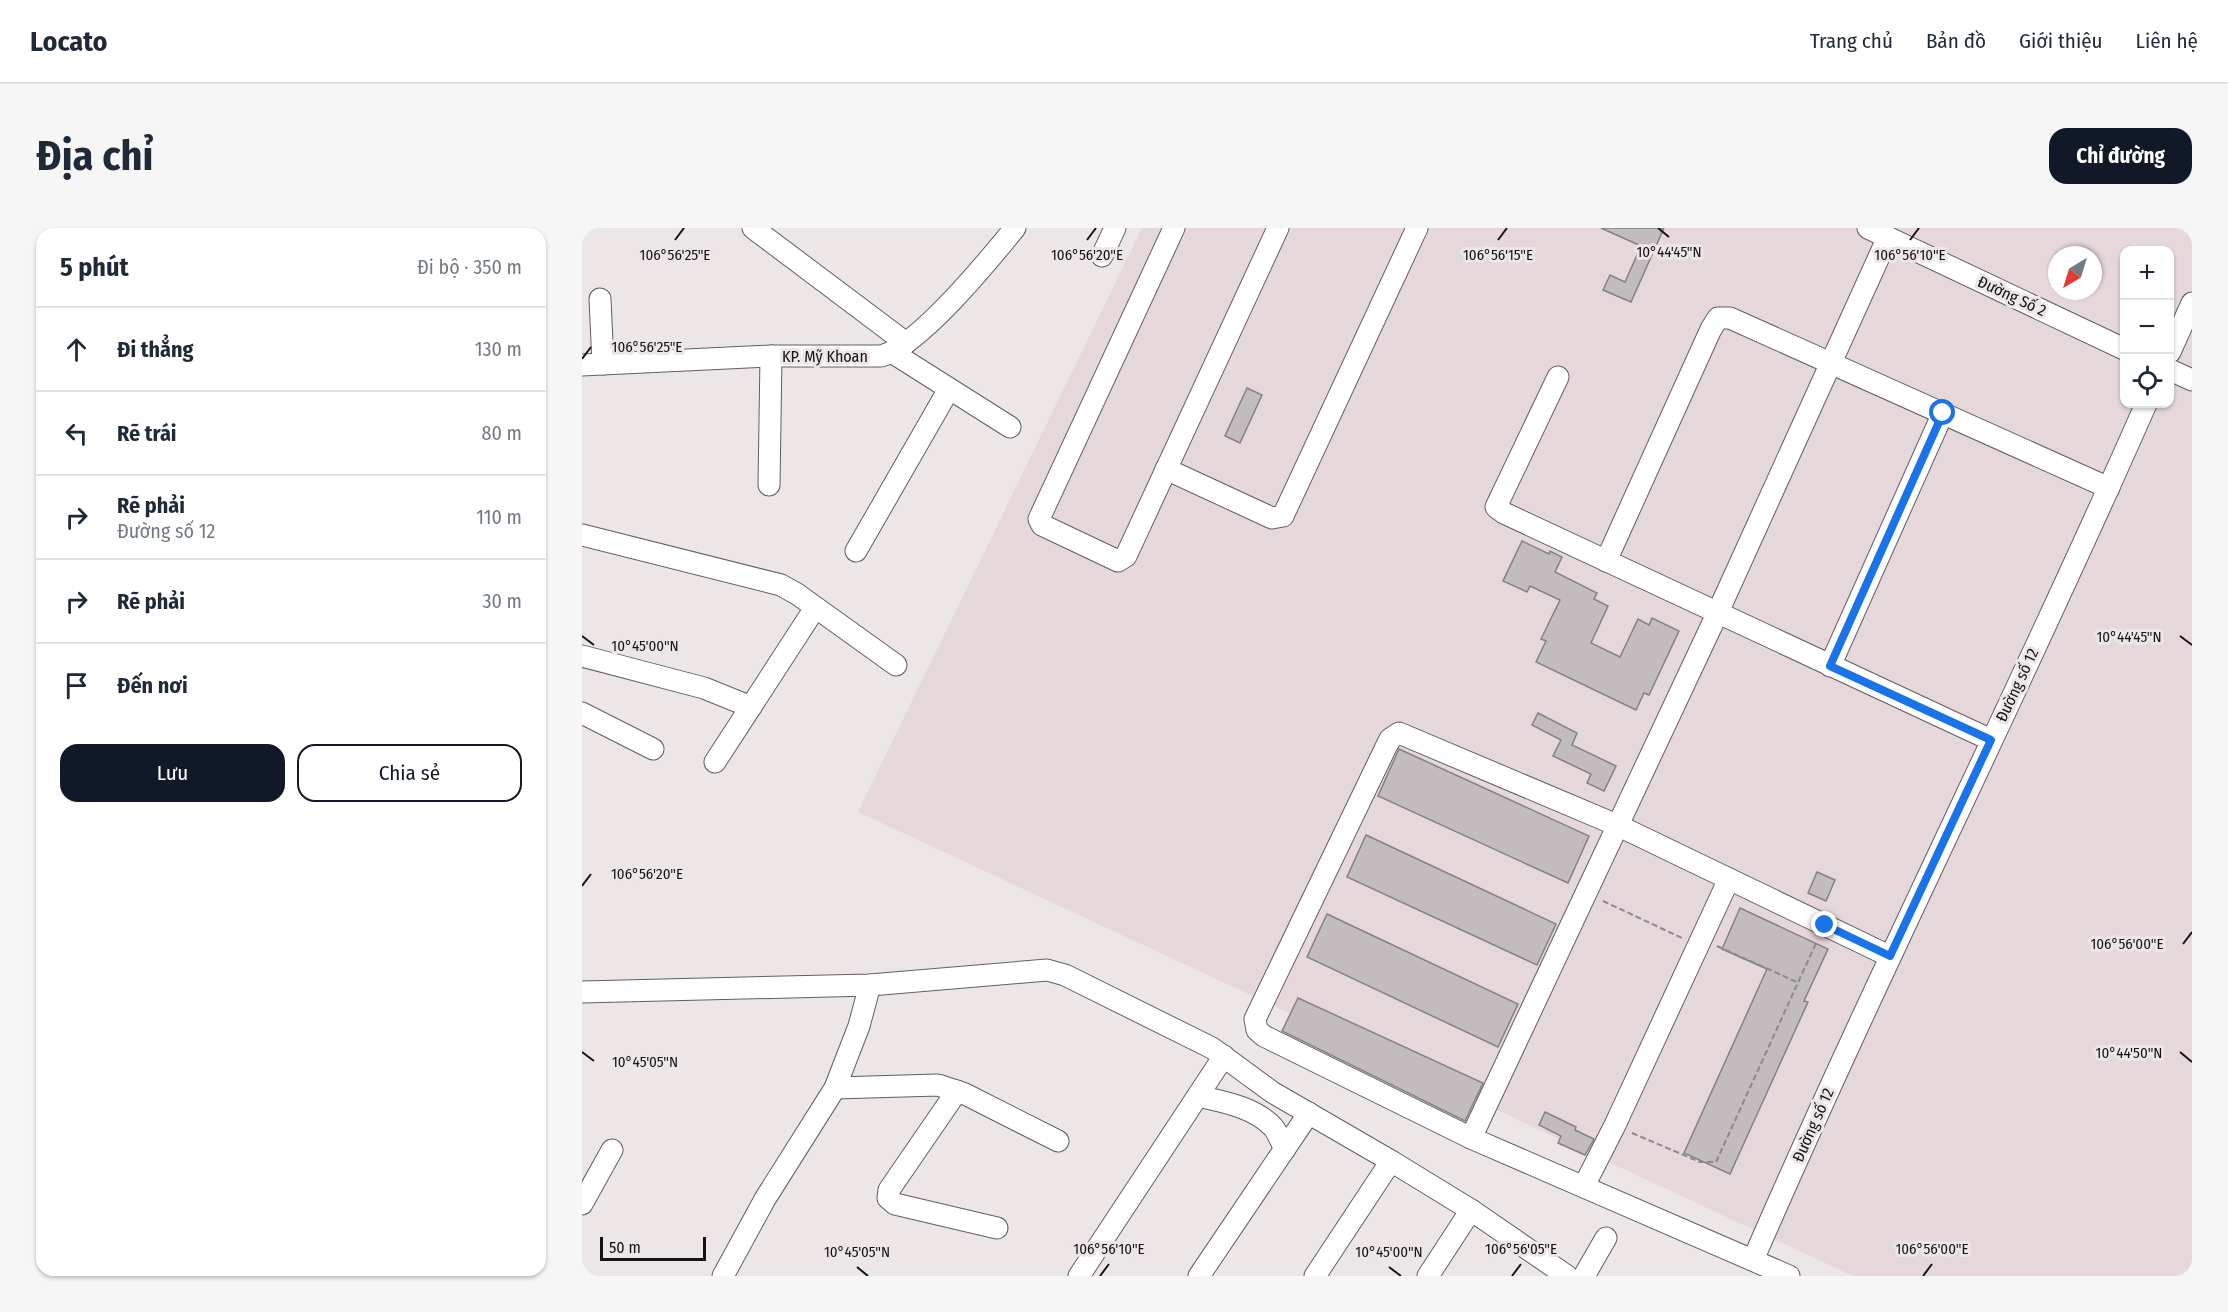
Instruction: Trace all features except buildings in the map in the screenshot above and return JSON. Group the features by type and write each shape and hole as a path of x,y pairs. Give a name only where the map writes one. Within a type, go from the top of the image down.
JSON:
{"street":[{"path":"753,228 949,389 1010,427"},
{"path":"899,348 936,316 1015,228"},
{"path":"1102,256 1115,228"},
{"path":"1174,228 1040,516 1040,523 1115,560 1121,560 1126,556 1278,228"},
{"path":"1166,469 1272,518 1283,516 1417,228"},
{"name":"Đường Số 2","path":"1868,228 2120,347"},
{"path":"1471,1138 1718,612 1888,237"},
{"path":"592,364 600,299"},
{"path":"2174,341 2192,303"},
{"path":"1606,561 1718,318 1730,318 2109,488"},
{"name":"KP. Mỹ Khoan","path":"592,364 771,356 881,356 899,348"},
{"path":"769,485 771,356"},
{"path":"2174,372 2192,380"},
{"path":"1558,377 1496,507 1504,513 1991,740"},
{"path":"856,551 949,389"},
{"name":"Đường số 12","path":"1753,1260 1890,956 2144,408"},
{"path":"1830,666 1943,413"},
{"path":"582,535 781,585 896,665"},
{"path":"714,762 815,608"},
{"path":"582,656 704,688 751,707"},
{"path":"582,713 653,749"},
{"path":"1789,1276 1471,1138 1264,1036 1257,1030 1255,1019 1390,739 1399,733 1618,826 1890,956"},
{"path":"1584,1186 1615,1125 1729,879"},
{"path":"582,992 870,985 1047,970 1065,975 1197,1040 1224,1056 1244,1073 1471,1210 1568,1276"},
{"path":"723,1276 765,1199 835,1088 859,1026 870,985"},
{"path":"1079,1276 1224,1056"},
{"path":"835,1088 938,1085 993,1107 1058,1142"},
{"path":"957,1091 890,1190 888,1198 895,1204 997,1228"},
{"path":"1198,1096 1226,1102 1260,1116 1275,1129 1285,1149"},
{"path":"1199,1276 1309,1113"},
{"path":"582,1204 612,1150"},
{"path":"1315,1276 1391,1161"},
{"path":"1428,1276 1471,1210"},
{"path":"1584,1276 1606,1238"}],"path":[{"path":"1586,894 1799,983"},
{"path":"1615,1125 1700,1162 1716,1162 1825,925"}],"shaded area":[{"path":"1142,228 2192,228 2192,1276 1853,1276 858,812"}],"route":[{"path":"1825,925 1890,956 1991,740 1830,666 1943,413"}]}
